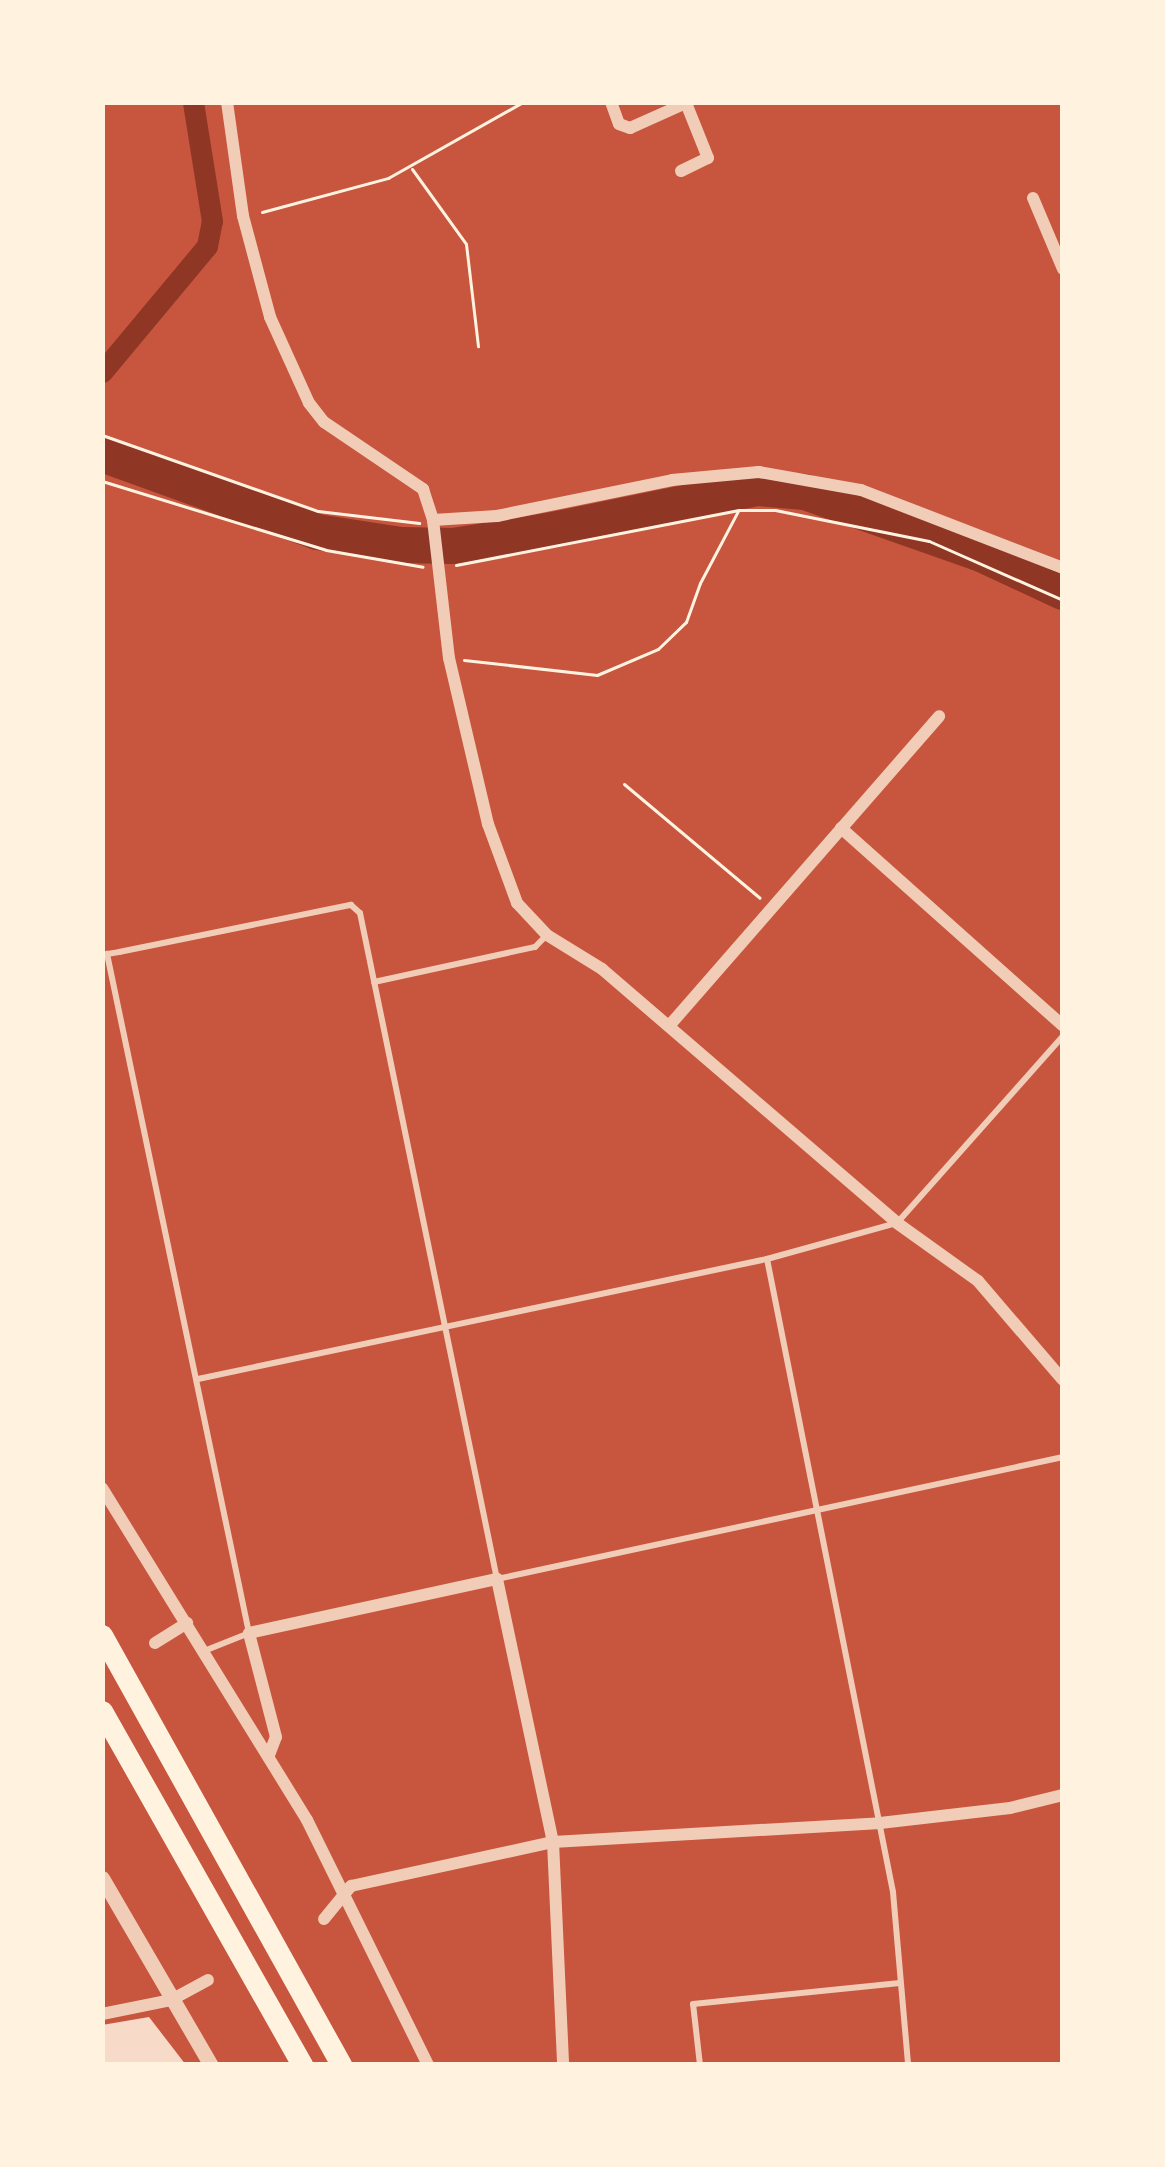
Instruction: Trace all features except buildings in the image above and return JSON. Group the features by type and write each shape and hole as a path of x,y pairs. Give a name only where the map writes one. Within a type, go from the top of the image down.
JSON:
{"highway":[{"path":"102,1635 341,2065"},
{"path":"102,1711 302,2065"}],"street":[{"path":"227,102 244,216 270,316 309,403 324,422 423,489 433,525 449,658 501,866 517,903 547,935 602,969 897,1222 978,1281 1063,1380"},
{"path":"611,102 619,124 629,128 687,102 708,158 681,171"},
{"path":"1033,198 1063,269"},
{"path":"433,525 516,514 672,480 759,472 861,490 1063,568"},
{"path":"669,1026 939,716"},
{"path":"841,828 1063,1026"},
{"path":"102,1488 269,1755 428,2065"},
{"path":"269,1755 276,1737 249,1633 497,1579 553,1842 563,2065"},
{"path":"155,1643 188,1623"},
{"path":"324,1919 346,1898 351,1886 553,1842 880,1822 1010,1808 1063,1795"},
{"path":"102,1878 212,2065"},
{"path":"102,2014 170,2000 208,1980"}],"lane":[{"path":"204,1651 249,1633 106,954 351,905 360,913 497,1579 1063,1457"},
{"path":"374,982 535,947 547,935"},
{"path":"102,989 116,986"},
{"path":"198,1379 766,1259 897,1222 1063,1036"},
{"path":"766,1259 893,1892 908,2065"},
{"path":"700,2065 693,2004 900,1983"}],"path":[{"path":"244,216 369,185 523,102"},
{"path":"409,166 449,214 466,244 478,346"},
{"path":"102,435 318,511 433,525"},
{"path":"102,481 326,550 438,567 739,510 775,510 929,541 1063,600"},
{"path":"449,658 597,675 658,649 686,622 700,583 739,510"},
{"path":"624,784 772,908"}],"waterway":[{"path":"102,372 207,246 212,221 193,102"},
{"path":"102,454 317,532 401,545 453,546 758,488 805,492 981,554 1063,592"}]}
